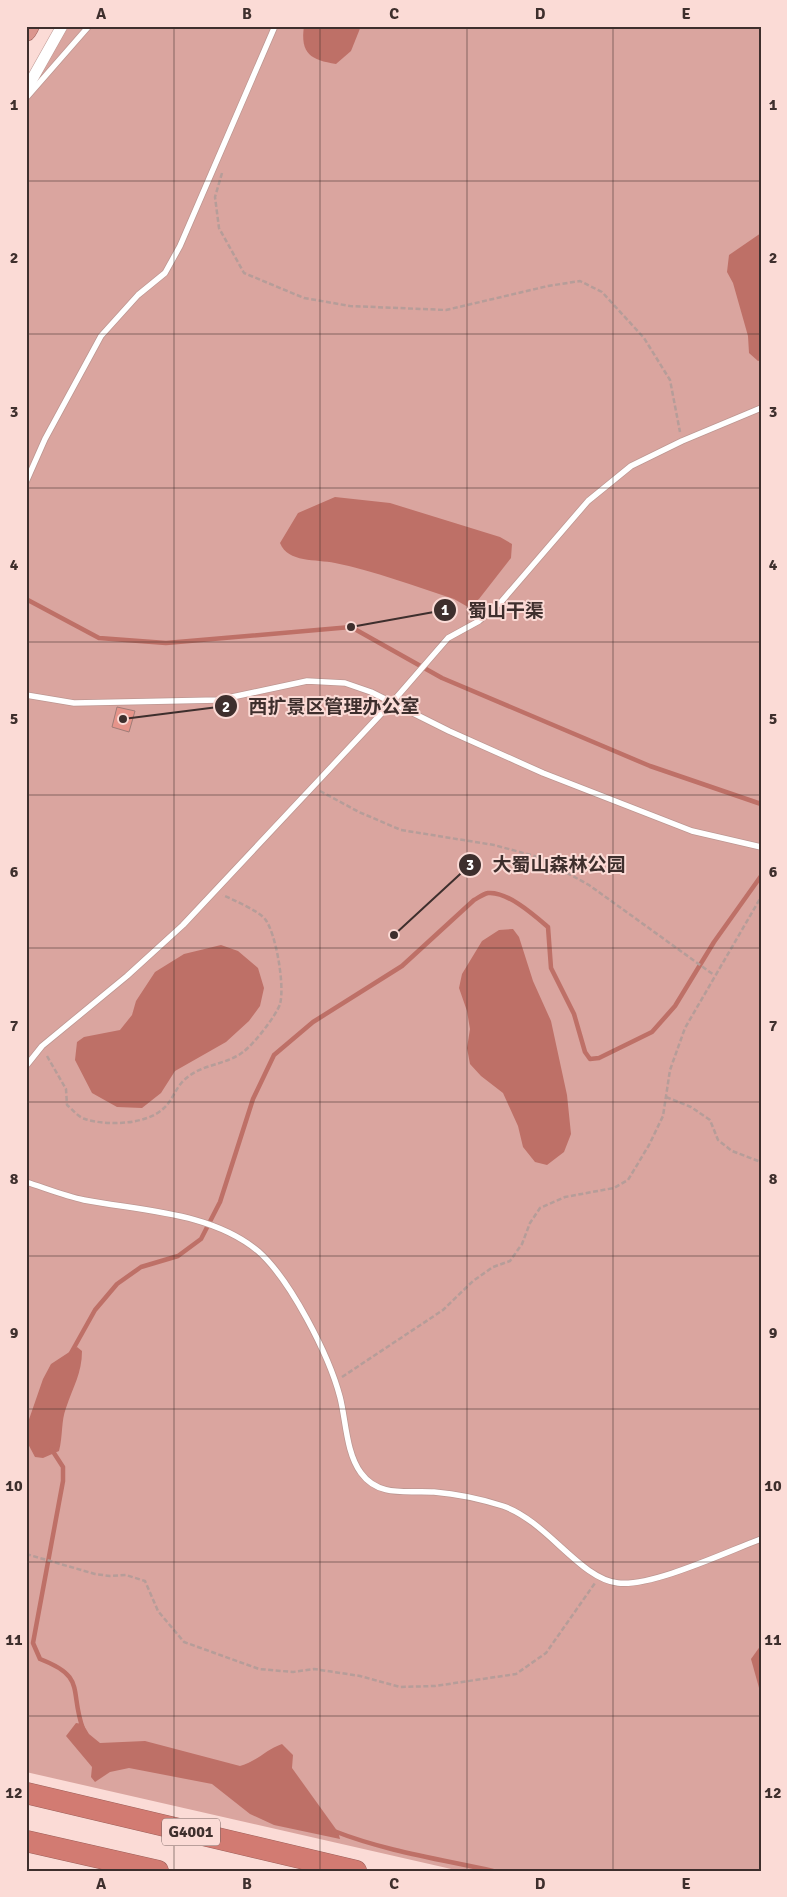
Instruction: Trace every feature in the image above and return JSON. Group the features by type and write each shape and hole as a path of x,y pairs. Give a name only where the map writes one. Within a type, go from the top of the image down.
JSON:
{"highway":[{"path":"26,31 29,26"},
{"name":"G4001","path":"26,1793 356,1871"},
{"name":"G4001","path":"26,1841 158,1871"}],"street":[{"path":"26,90 62,26"}],"lane":[{"path":"26,98 89,26"},
{"path":"26,482 45,439 102,336 138,295 165,273 180,246 275,26"},
{"path":"26,1066 42,1046 127,976 183,925 393,701 448,638 480,621 501,602 588,501 631,466 682,441 761,408"},
{"path":"26,695 74,703 218,700 307,681 345,683 393,701 543,773 692,831 761,847"},
{"path":"26,1182 81,1199 185,1217 239,1237 258,1252 276,1272 316,1334 335,1382 356,1465 363,1476 373,1485 392,1492 434,1492 485,1501 522,1513 598,1578 619,1584 654,1580 761,1539"}],"path":[{"path":"217,160 223,176 215,197 219,228 244,273 304,298 350,306 446,310 548,286 580,281 602,292 644,338 670,380 682,441"},
{"path":"313,787 359,812 401,830 494,845 538,857 589,885 715,976"},
{"path":"42,1046 66,1089 66,1105 84,1119 126,1124 154,1116 165,1107 176,1087 190,1075 218,1062 233,1060 246,1050 271,1019 280,1004 281,981 272,935 265,918 215,891"},
{"path":"335,1382 443,1310 473,1281 493,1267 510,1261 522,1244 530,1223 540,1208 565,1197 614,1188 628,1180 649,1145 663,1116 670,1070 684,1028 761,897"},
{"path":"666,1097 691,1107 710,1120 718,1140 732,1151 761,1162"},
{"path":"26,1554 96,1574 110,1576 126,1575 144,1581 158,1611 184,1642 226,1658 259,1669 293,1672 314,1669 360,1676 400,1687 434,1686 516,1674 546,1653 598,1578"}],"shaded area":[{"path":"62,26 761,26 761,1871 460,1871 26,1772 26,90"},
{"path":"304,26 361,26 351,51 336,64 314,58 309,54 304,43"},
{"path":"761,233 761,360 758,361 749,353 748,336 733,283 727,272 729,255"},
{"path":"335,497 390,503 500,537 512,544 511,558 479,599 468,607 454,599 380,574 335,563 303,559 289,554 280,543 298,513"},
{"path":"513,929 519,937 533,981 551,1021 567,1095 571,1134 564,1152 547,1165 535,1162 523,1147 518,1126 503,1093 481,1076 470,1064 467,1048 470,1029 467,1011 459,988 462,974 482,941 499,930"},
{"path":"221,945 238,951 258,968 264,988 260,1006 249,1021 226,1042 175,1071 161,1093 142,1108 117,1107 92,1093 75,1060 77,1042 84,1037 120,1030 132,1015 136,1001 155,972 184,954"},
{"path":"77,1347 82,1351 82,1359 77,1380 64,1413 59,1451 43,1458 35,1457 27,1442 26,1428 43,1379 51,1364"},
{"path":"761,1645 761,1695 751,1659"},
{"path":"76,1723 83,1724 89,1734 100,1743 145,1741 240,1766 282,1744 293,1755 292,1768 338,1832 340,1839 274,1825 250,1814 212,1784 129,1768 110,1772 95,1782 91,1777 92,1767 66,1736"}],"building":[{"path":"117,707 135,711 129,732 112,727"}],"waterway":[{"path":"26,599 99,638 166,643 351,627 442,678 650,766 761,804"},
{"path":"71,1353 95,1310 117,1284 141,1267 178,1256 201,1239 220,1202 253,1099 274,1055 313,1022 402,966 474,900 482,895 495,893 520,905 548,927 551,968 574,1014 585,1052 590,1059 599,1058 652,1032 675,1006 714,942 761,876"},
{"path":"52,1450 63,1467 63,1481 33,1643 40,1659 65,1672 71,1679 83,1729"},
{"path":"334,1831 392,1849 493,1871"}],"place":[{"name":"蜀山干渠","path":"351,627"},
{"name":"西扩景区管理办公室","path":"123,719"},
{"name":"大蜀山森林公园","path":"394,935"}]}
